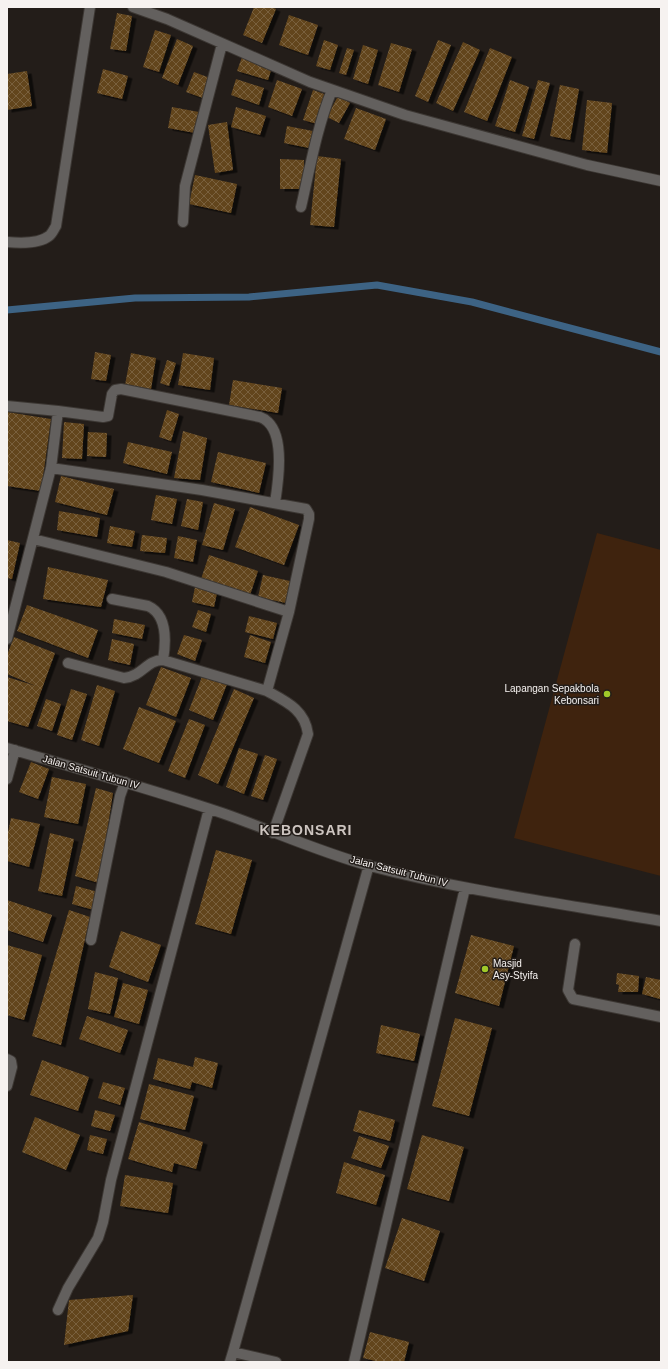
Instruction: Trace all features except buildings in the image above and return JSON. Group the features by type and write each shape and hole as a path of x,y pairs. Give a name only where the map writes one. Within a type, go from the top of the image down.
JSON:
{"street":[{"path":"7,242 23,243 36,241 49,236 56,226 90,7"},
{"path":"133,7 167,20 310,82 405,115 587,165 661,181"},
{"path":"183,222 185,186 222,44"},
{"path":"301,207 318,133 332,90"},
{"path":"7,406 103,417 108,416 112,394 115,390 121,389 260,417 268,422 274,432 277,443 279,459 275,503"},
{"path":"7,639 51,468 58,411"},
{"path":"51,468 202,490 306,509 309,514 309,519 289,612 267,691"},
{"path":"33,539 166,572 289,612"},
{"path":"112,599 148,606 158,613 164,628 165,640 163,660"},
{"path":"68,663 124,678 137,674 157,660 163,660 267,691 298,710 307,726 308,734 273,833"},
{"path":"7,778 11,749"},
{"name":"Jalan Satsuit Tubun IV","path":"11,749 125,782 209,809 273,833 369,865 465,888 661,921"},
{"path":"91,940 120,796 125,782"},
{"path":"58,1310 64,1294 98,1238 101,1229 111,1180 209,809"},
{"path":"276,1362 232,1357 369,865"},
{"path":"354,1362 465,888"},
{"path":"575,944 568,990 573,999 580,1002 661,1017"},
{"path":"7,1059 11,1061 12,1067 7,1086"}],"shaded area":[{"name":"Lapangan Sepakbola Kebonsari","path":"597,533 661,550 661,876 514,838"}],"waterway":[{"path":"7,310 135,298 249,297 377,285 472,302 661,352"}],"place":[{"name":"Lapangan Sepakbola Kebonsari","path":"607,694"},
{"name":"Masjid Asy-Styifa","path":"485,969"}],"district":[{"name":"KEBONSARI","path":"306,830"}]}
